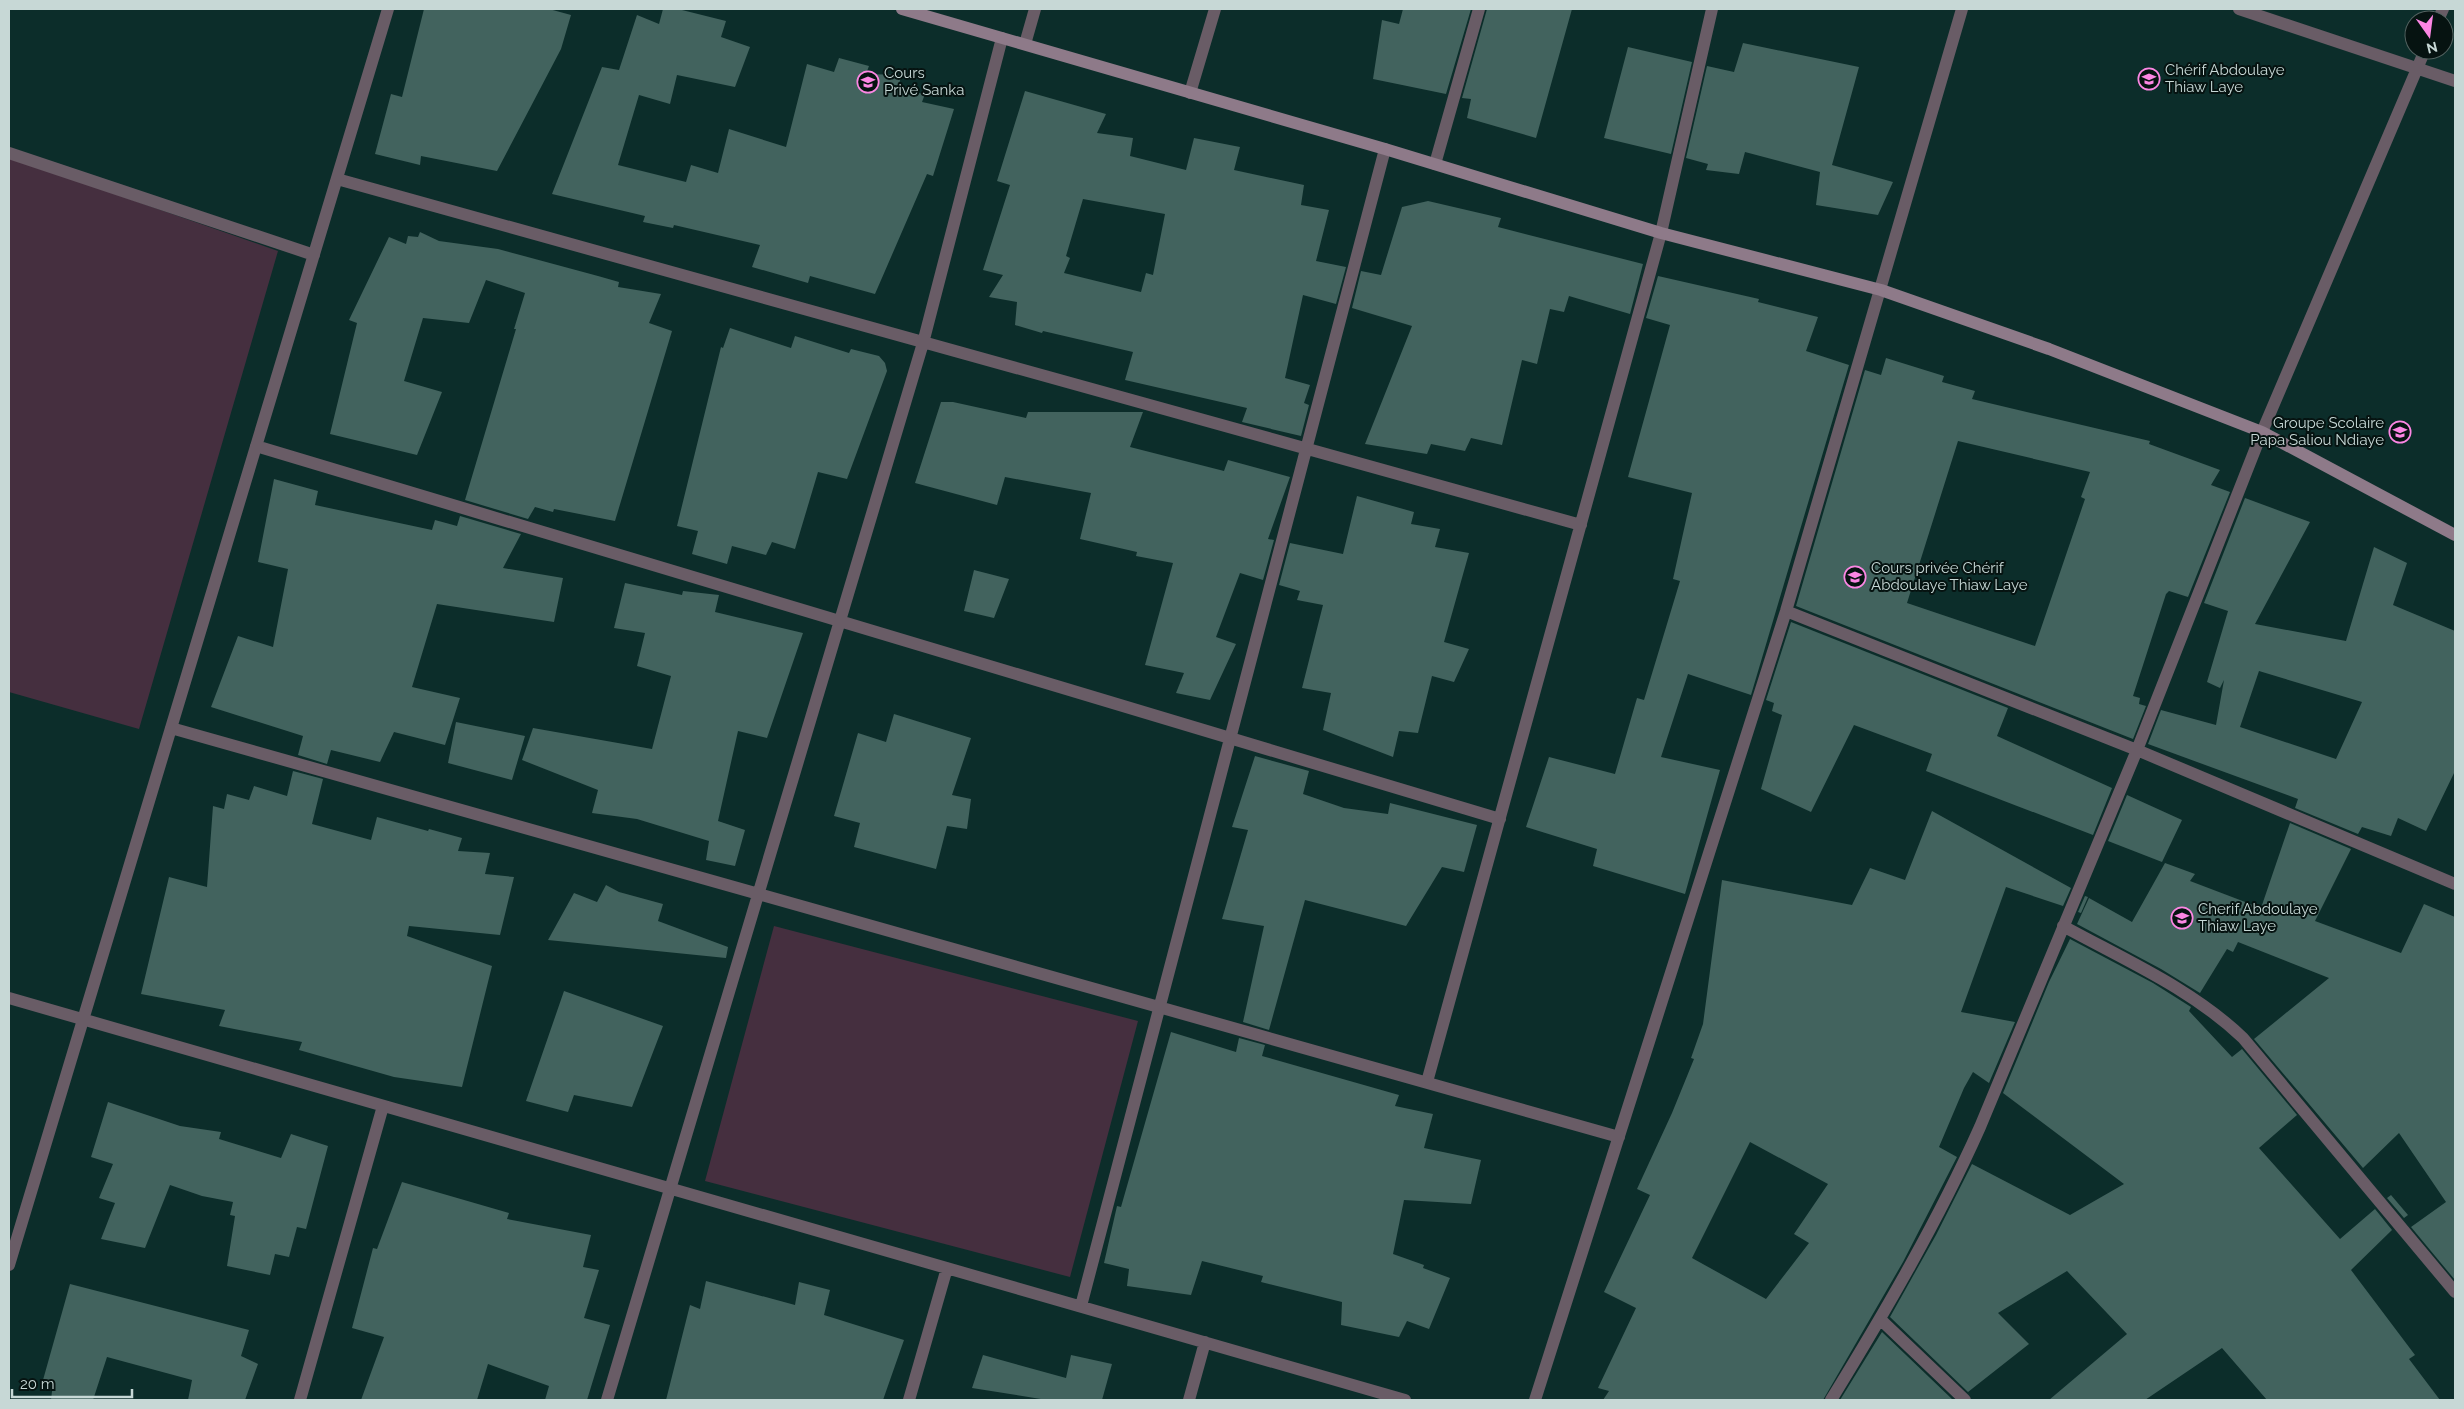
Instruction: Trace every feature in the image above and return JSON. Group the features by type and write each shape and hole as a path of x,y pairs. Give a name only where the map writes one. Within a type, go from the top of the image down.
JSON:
{"street":[{"path":"9,1266 388,9"},
{"path":"902,9 1385,149 1661,233 1881,290 2049,349 2262,432 2455,535"},
{"path":"1025,44 1035,9"},
{"path":"1190,93 1215,9"},
{"path":"1435,164 1479,9"},
{"path":"1427,1082 1661,233 1712,9"},
{"path":"1535,1400 1786,611 1962,9"},
{"path":"2239,9 2455,81"},
{"path":"606,1400 923,342 1002,38"},
{"path":"1831,1400 1880,1319 1964,1164 2137,750 2262,432 2421,60"},
{"path":"1080,1306 1385,149"},
{"path":"9,153 314,254"},
{"path":"337,179 1581,525"},
{"path":"256,446 1500,819"},
{"path":"1786,611 2137,750 2455,884"},
{"path":"171,728 1619,1137"},
{"path":"2063,926 2184,993 2220,1017 2243,1038 2455,1292"},
{"path":"9,998 1405,1400"},
{"path":"300,1400 383,1106"},
{"path":"909,1400 947,1268"},
{"path":"1880,1319 1965,1400"},
{"path":"1189,1400 1204,1342"}],"shaded area":[{"path":"9,157 278,251 139,729 9,692"},
{"path":"774,926 1138,1021 1070,1277 705,1181"}],"building":[{"path":"424,9 549,9 571,15 561,49 497,171 421,156 420,165 375,154 391,94 402,97"},
{"path":"663,9 678,9 726,21 721,37 750,47 735,87 677,75 670,104 639,95 618,165 686,182 691,165 718,173 729,129 786,147 807,64 834,72 839,58 869,66 866,74 902,75 897,89 925,94 922,102 954,109 933,176 927,174 875,294 810,276 808,283 752,267 760,245 674,225 673,228 643,222 645,216 552,194 602,67 619,70 637,15 659,24"},
{"path":"1403,9 1471,9 1446,94 1373,79 1382,20 1399,24"},
{"path":"1487,9 1572,9 1536,138 1467,118 1471,99 1462,98"},
{"path":"1743,43 1859,67 1832,165 1893,182 1878,215 1816,205 1820,172 1745,152 1739,174 1706,170 1708,164 1686,158 1707,66 1734,72"},
{"path":"1628,47 1692,62 1671,154 1604,138"},
{"path":"1025,91 1106,114 1097,133 1133,138 1130,156 1186,170 1194,138 1240,147 1234,170 1304,185 1301,205 1329,210 1316,261 1346,267 1336,304 1303,295 1285,378 1310,385 1304,403 1309,405 1301,436 1242,422 1247,408 1125,380 1133,352 1043,331 1042,333 1015,325 1017,302 989,297 1003,275 983,270 1010,185 997,181","holes":["1083,199 1165,214 1153,275 1146,273 1141,292 1064,273 1070,258 1066,256"]},
{"path":"1428,201 1501,218 1498,227 1643,264 1630,314 1569,296 1564,312 1550,309 1537,364 1522,360 1502,445 1471,438 1465,451 1431,444 1427,454 1365,444 1412,326 1352,308 1361,271 1381,275 1402,207"},
{"path":"420,232 439,241 498,249 619,282 618,287 661,294 649,323 672,331 615,521 554,509 553,512 535,507 528,519 465,500 525,293 486,280 469,323 423,318 404,381 442,392 417,455 330,434 357,323 349,320 389,237 406,244 408,236 418,237"},
{"path":"1658,276 1759,299 1758,302 1818,317 1806,351 1849,365 1751,695 1688,674 1661,757 1720,770 1685,894 1593,866 1597,849 1526,827 1549,757 1615,774 1637,698 1644,700 1680,581 1673,579 1692,493 1628,477 1670,325 1646,318"},
{"path":"730,328 791,348 795,336 849,353 851,349 879,356 885,363 887,371 847,479 818,472 795,549 772,542 766,555 732,546 727,564 692,554 698,531 677,526 721,347 723,348"},
{"path":"1886,358 1944,376 1942,382 1975,391 1972,399 2150,441 2149,444 2220,470 2211,485 2230,492 2188,597 2169,591 2166,594 2133,696 2140,698 2139,704 2146,706 2133,739 1796,606 1865,370 1881,375","holes":["1958,441 2090,472 2081,497 2085,499 2035,646 1907,603"]},
{"path":"941,402 953,402 1026,418 1028,412 1143,412 1130,447 1224,471 1228,460 1290,477 1268,539 1274,540 1263,580 1240,573 1216,637 1236,644 1210,700 1176,693 1184,673 1145,665 1173,563 1136,556 1137,552 1080,539 1091,493 1005,477 997,505 915,483"},
{"path":"274,479 318,491 315,505 432,530 435,520 457,526 460,516 521,534 503,568 563,578 554,622 437,604 412,687 460,698 445,745 394,732 380,762 331,750 327,764 298,755 303,736 211,707 238,636 273,647 288,569 258,562"},
{"path":"1357,496 1414,512 1411,524 1440,529 1435,547 1469,553 1444,642 1469,649 1454,682 1432,676 1418,733 1399,731 1393,757 1323,730 1331,693 1302,688 1323,605 1297,600 1300,591 1279,585 1290,543 1343,554"},
{"path":"2245,498 2310,522 2255,624 2346,641 2374,547 2407,563 2393,605 2455,631 2455,771 2426,831 2398,818 2391,836 2362,827 2358,834 2295,808 2298,799 2148,744 2161,710 2216,725 2224,680 2220,688 2207,682 2228,611 2204,603","holes":["2259,671 2362,702 2336,759 2240,727"]},
{"path":"974,570 1009,579 994,618 964,611"},
{"path":"625,583 682,595 683,591 719,595 715,612 803,633 767,738 738,731 718,821 745,830 735,866 706,860 709,841 637,819 592,813 598,790 522,760 533,728 652,749 671,676 637,666 645,633 614,628"},
{"path":"1791,622 2008,708 1997,736 2112,788 2093,835 1926,771 1932,754 1854,725 1811,812 1761,789 1782,715 1772,711 1774,703 1766,700"},
{"path":"894,714 971,738 952,795 971,799 967,829 947,826 936,869 854,847 860,823 834,816 858,733 886,742"},
{"path":"456,722 525,736 512,780 448,763"},
{"path":"1255,756 1309,771 1303,794 1344,808 1388,814 1390,803 1477,825 1464,872 1442,867 1406,926 1305,900 1269,1030 1243,1022 1264,926 1222,919 1248,830 1232,827"},
{"path":"293,771 323,779 312,824 371,840 377,817 428,831 429,829 462,838 458,851 490,853 485,874 514,877 500,935 409,926 407,936 492,966 462,1087 394,1077 299,1050 302,1042 219,1026 225,1010 141,994 169,877 207,887 213,806 224,809 227,794 249,800 254,786 287,796"},
{"path":"2127,795 2182,820 2162,862 2108,841"},
{"path":"1932,811 2071,888 2063,906 2006,887 1961,1012 2015,1022 1989,1083 1973,1072 1964,1088 1939,1147 1957,1157 1903,1262 1823,1400 1603,1400 1609,1391 1598,1388 1636,1308 1604,1292 1650,1195 1637,1189 1672,1113 1694,1059 1691,1058 1703,1024 1722,880 1852,905 1870,868 1905,880","holes":["1750,1142 1828,1184 1794,1234 1809,1243 1766,1299 1692,1258"]},
{"path":"2290,823 2351,849 2315,921 2401,953 2424,904 2455,917 2455,1280 2411,1227 2446,1202 2399,1133 2363,1168 2254,1039 2329,978 2238,942 2233,952 2227,949 2200,993 2161,969 2077,924 2089,898 2132,922 2165,863 2195,874 2190,881 2261,908"},
{"path":"606,885 619,892 663,904 658,921 728,947 726,958 548,940 574,893 597,902"},
{"path":"2085,896 2088,897 2081,913 2078,912"},
{"path":"2070,939 2153,983 2191,1007 2189,1011 2232,1057 2242,1049 2297,1115 2259,1148 2340,1239 2375,1209 2392,1230 2351,1270 2415,1355 2409,1359 2440,1400 2267,1400 2222,1348 2145,1400 2049,1400 2127,1334 2067,1271 1998,1313 2029,1344 1968,1392 1890,1317 1936,1235 1972,1164 2070,1215 2124,1184 2003,1093 2049,982"},
{"path":"564,991 663,1026 632,1107 574,1095 568,1112 526,1101"},
{"path":"1171,1032 1236,1052 1239,1038 1265,1045 1262,1056 1399,1095 1395,1106 1433,1114 1424,1148 1481,1160 1471,1204 1404,1200 1393,1254 1424,1265 1423,1268 1450,1278 1429,1329 1407,1321 1399,1337 1341,1325 1342,1302 1261,1282 1263,1276 1202,1261 1191,1295 1127,1286 1129,1269 1104,1263 1117,1206 1121,1207"},
{"path":"108,1102 180,1126 221,1132 219,1139 281,1158 291,1134 328,1146 306,1229 297,1227 289,1257 275,1254 270,1275 227,1266 235,1216 230,1215 233,1202 202,1196 170,1185 145,1248 101,1239 115,1203 99,1198 113,1164 91,1157"},
{"path":"402,1182 509,1213 507,1219 591,1235 583,1267 599,1270 584,1318 610,1325 587,1400 545,1400 549,1386 488,1364 477,1400 361,1400 384,1337 352,1328 373,1248 377,1249"},
{"path":"2391,1195 2408,1215 2404,1218 2387,1198"},
{"path":"706,1281 795,1305 799,1282 830,1290 824,1315 904,1340 883,1400 666,1400 690,1305 700,1309"},
{"path":"70,1284 249,1330 241,1356 258,1364 245,1400 188,1400 192,1380 107,1357 93,1400 51,1400 53,1383 43,1380"},
{"path":"1882,1332 1953,1400 1840,1400"},
{"path":"983,1355 1066,1378 1071,1355 1112,1364 1102,1400 1047,1400 972,1388"}],"place":[{"name":"Chérif Abdoulaye Thiaw Laye","path":"2149,79"},
{"name":"Cours Privé Sanka","path":"868,82"},
{"name":"Groupe Scolaire Papa Saliou Ndiaye","path":"2400,432"},
{"name":"Cours privée Chérif Abdoulaye Thiaw Laye","path":"1855,577"},
{"name":"Cherif Abdoulaye Thiaw Laye","path":"2182,918"}]}
